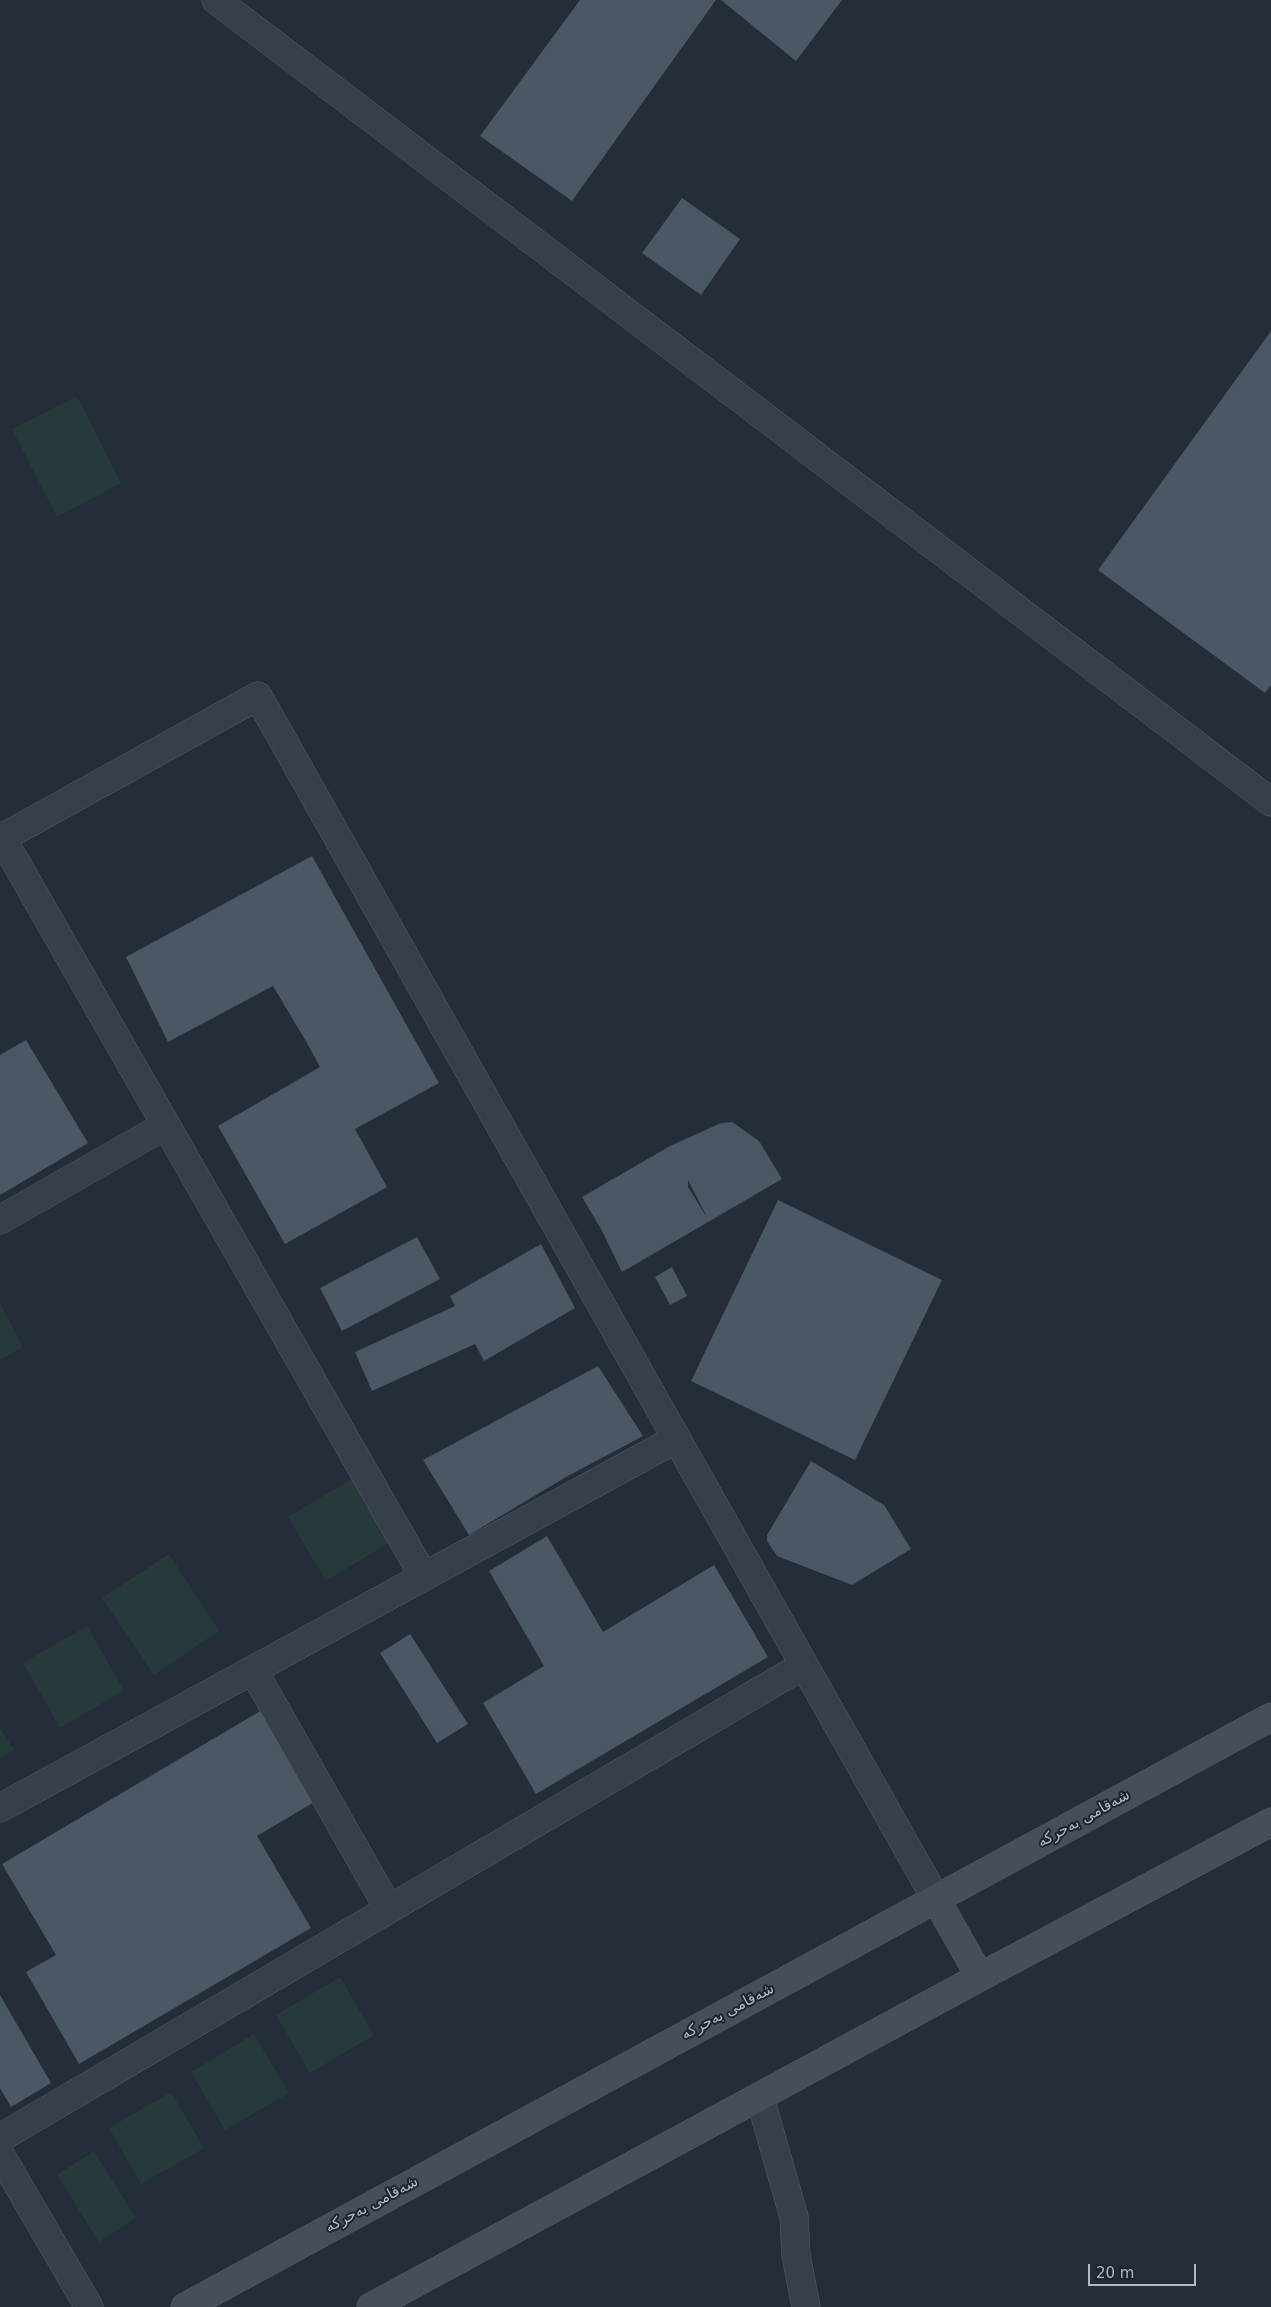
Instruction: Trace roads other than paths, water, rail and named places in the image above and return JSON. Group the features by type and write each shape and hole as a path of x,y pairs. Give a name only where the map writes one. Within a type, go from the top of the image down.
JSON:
{"main road":[{"name":"شەقامی بەحرکە","path":"185,2307 1271,1717"},
{"path":"371,2307 760,2098 980,1977 1271,1822"},
{"path":"936,1899 980,1977"}],"street":[{"path":"216,0 1271,802"},
{"path":"424,1577 1,838 258,696 936,1899"},
{"path":"0,1220 166,1125"},
{"path":"0,1808 676,1439"},
{"path":"0,2138 804,1664"},
{"path":"253,1670 389,1909"},
{"path":"760,2098 794,2217 796,2255 806,2307"},
{"path":"0,2154 89,2307"}]}
